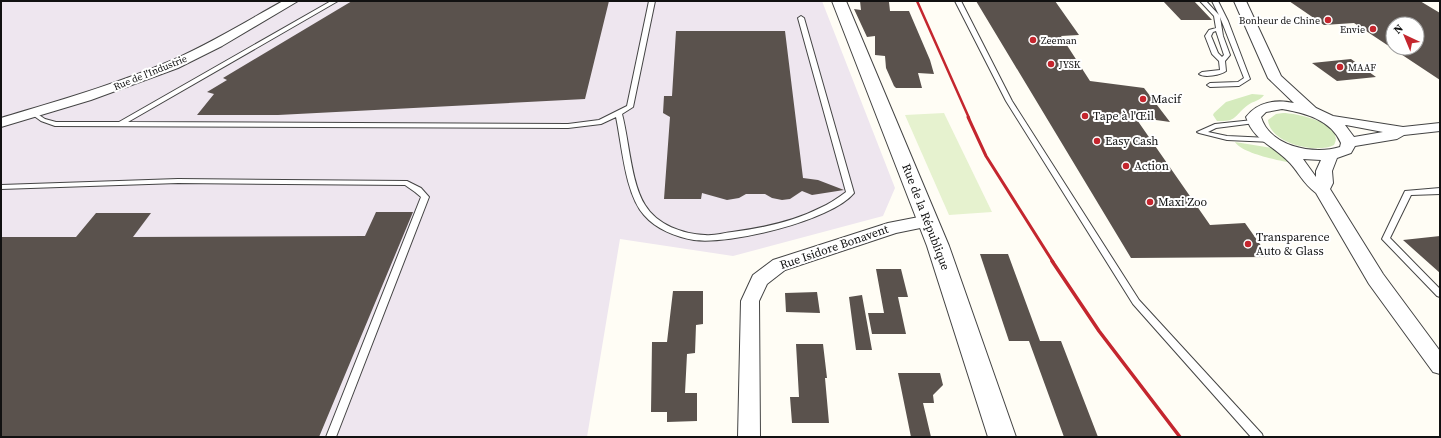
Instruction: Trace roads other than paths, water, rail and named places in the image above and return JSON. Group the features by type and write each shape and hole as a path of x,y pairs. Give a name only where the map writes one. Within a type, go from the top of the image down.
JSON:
{"street":[{"name":"Rue de l'Industrie","path":"1,123 86,97 173,65 292,1"},
{"name":"Rue de la République","path":"839,1 929,221 1002,437"},
{"path":"1240,1 1272,92 1293,107 1314,112"},
{"path":"1275,143 1306,154 1330,157 1346,150 1349,143 1347,135 1330,120 1314,112 1293,96 1283,84 1272,92 1253,116 1253,122 1256,128 1296,160 1310,180 1322,189 1376,279 1440,366"},
{"path":"1330,120 1402,131 1440,127"},
{"path":"1349,143 1394,135 1402,131"},
{"path":"1322,189 1325,183 1324,171 1330,157"},
{"name":"Rue Isidore Bonavent","path":"749,437 750,301 756,284 768,271 779,265 894,227 929,221"}],"lane":[{"path":"121,123 335,1"},
{"path":"33,113 43,120 55,124 121,123 568,126 601,122 630,107 652,1"},
{"path":"958,1 1009,101 1136,302 1258,437"},
{"path":"1203,1 1217,16 1218,29 1227,55 1222,61"},
{"path":"1210,85 1239,84 1247,79 1225,21 1215,1"},
{"path":"619,114 634,186 641,206 656,222 674,232 704,238 761,231 819,213 840,201 850,193 801,18"},
{"path":"1202,74 1223,71 1222,61 1215,54 1208,36 1211,31 1218,29"},
{"path":"1253,122 1215,126 1201,132 1227,138 1275,143"},
{"path":"1,187 193,181 407,183 418,190 425,197 330,437"},
{"path":"1440,191 1408,193 1386,239 1440,294"}],"railway":[{"path":"917,1 969,118"},
{"path":"968,117 986,156 1053,262"},
{"path":"1052,261 1099,331 1180,437"}],"place":[{"name":"Bonheur de Chine","path":"1328,20"},
{"name":"Envie","path":"1373,29"},
{"name":"Zeeman","path":"1033,40"},
{"name":"JYSK","path":"1051,64"},
{"name":"MAAF","path":"1340,67"},
{"name":"Macif","path":"1143,99"},
{"name":"Tape à l'Œil","path":"1085,116"},
{"name":"Easy Cash","path":"1097,141"},
{"name":"Action","path":"1126,166"},
{"name":"Maxi Zoo","path":"1150,202"},
{"name":"Transparence Auto & Glass","path":"1248,244"}]}
